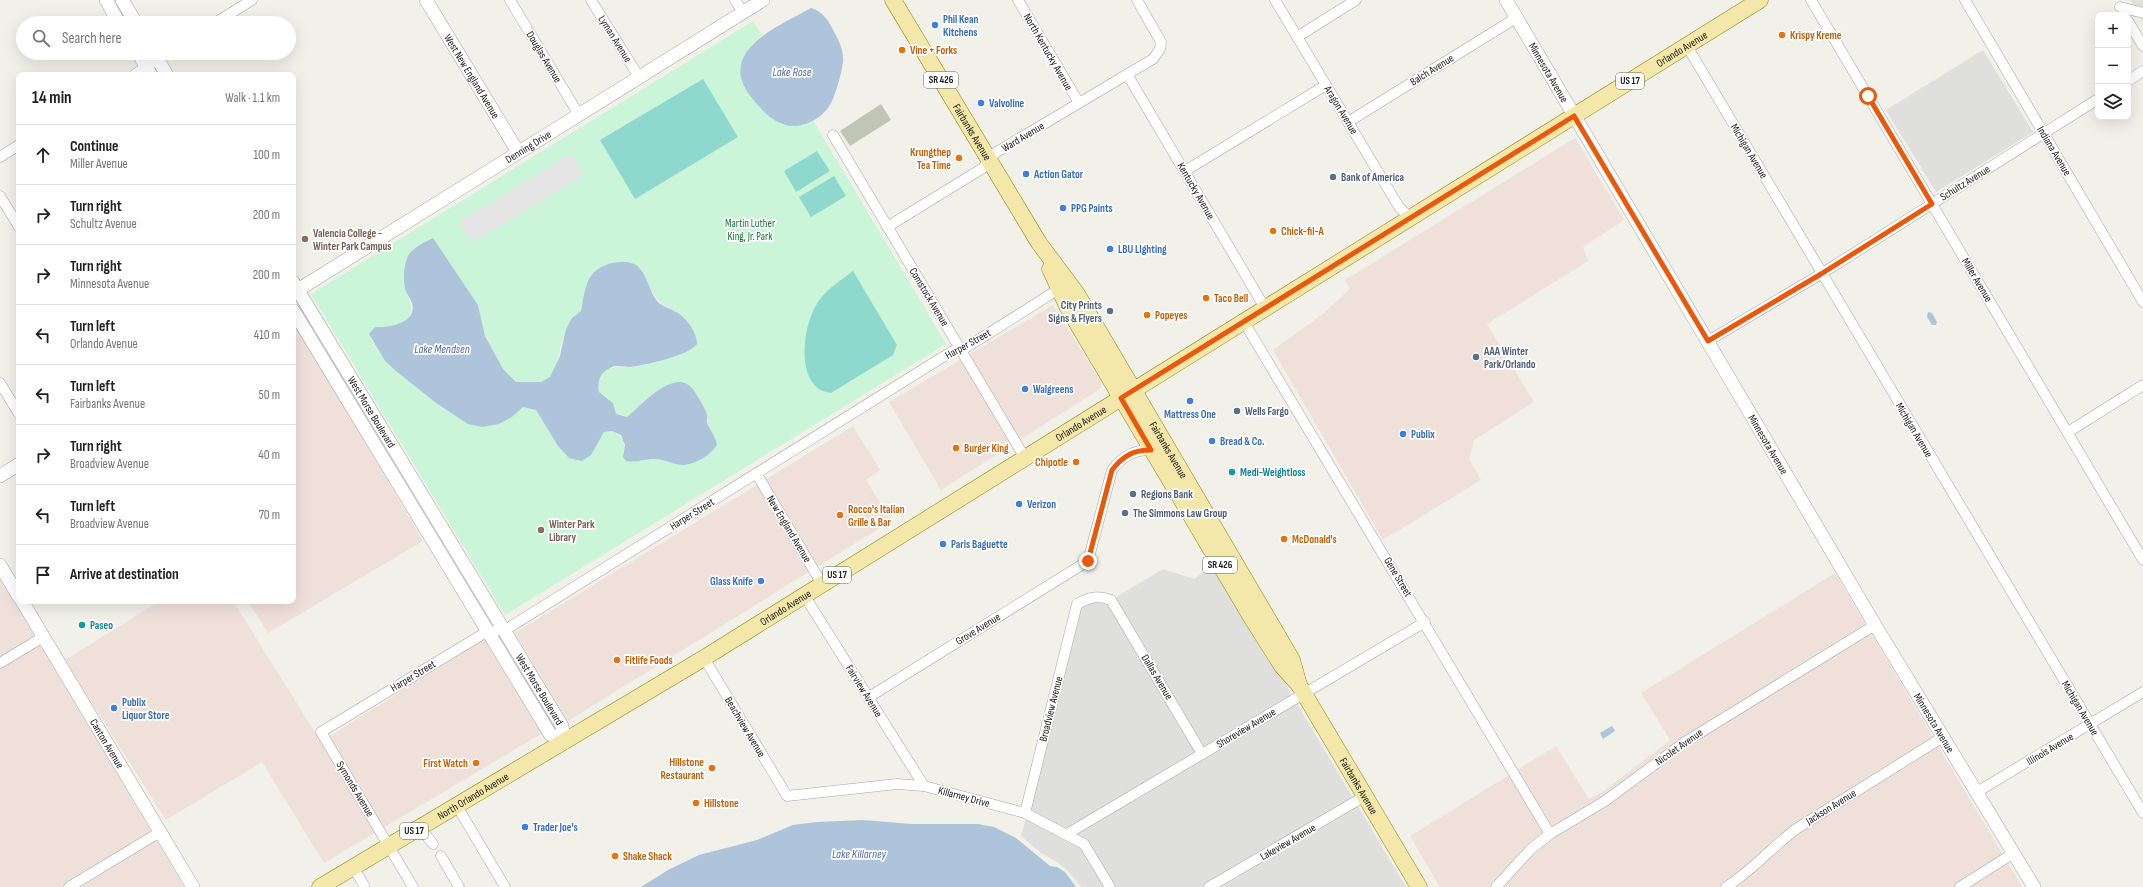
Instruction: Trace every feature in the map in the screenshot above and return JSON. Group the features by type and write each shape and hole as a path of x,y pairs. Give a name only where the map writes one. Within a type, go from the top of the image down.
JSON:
{"main road":[{"name":"Fairbanks Avenue","path":"893,0 1039,243 1077,294 1127,394 1151,450 1251,617 1282,666 1302,689"},
{"name":"Orlando Avenue","path":"564,743 704,658 1760,0"},
{"name":"Fairbanks Avenue","path":"1039,243 1068,308 1127,394 1288,653 1302,689 1419,887"},
{"name":"North Orlando Avenue","path":"320,887 564,743"}],"street":[{"path":"106,0 116,16"},
{"path":"122,0 132,16"},
{"path":"226,16 252,0"},
{"name":"West New England Avenue","path":"426,0 518,152"},
{"name":"Douglas Avenue","path":"510,0 579,115"},
{"name":"Lyman Avenue","path":"591,0 639,77"},
{"path":"735,0 743,12"},
{"name":"Denning Drive","path":"296,287 579,115 763,0"},
{"name":"North Kentucky Avenue","path":"1018,0 1079,103"},
{"name":"Ward Avenue","path":"887,228 983,168 995,153 1152,59 1160,49 1161,42 1158,34 1137,0"},
{"name":"Aragon Avenue","path":"1275,0 1399,207 1410,218"},
{"path":"1297,37 1356,0"},
{"name":"Minnesota Avenue","path":"1506,0 1875,625 2034,887"},
{"name":"Miller Avenue","path":"1811,0 2143,560"},
{"name":"Indiana Avenue","path":"1965,0 2143,302"},
{"path":"2120,7 2143,13"},
{"name":"Balch Avenue","path":"1348,122 1516,18"},
{"path":"2131,25 2143,45"},
{"name":"Michigan Avenue","path":"1687,46 1821,274 2143,813"},
{"path":"142,60 149,71 157,60"},
{"path":"162,60 166,72"},
{"path":"2131,79 2143,71"},
{"name":"Kentucky Avenue","path":"1127,74 1265,308"},
{"path":"1184,171 1326,85"},
{"name":"Schultz Avenue","path":"1708,341 1821,274 2095,101"},
{"name":"Comstock Avenue","path":"833,135 1025,458"},
{"path":"0,156 16,147"},
{"path":"0,196 16,222"},
{"name":"Harper Street","path":"321,732 476,638 489,632 510,627 938,360 960,349 1059,289"},
{"name":"West Morse Boulevard","path":"296,291 562,726 564,743"},
{"name":"West Morse Boulevard","path":"296,315 550,734 564,743"},
{"name":"Gene Street","path":"1244,322 1425,622 1550,834"},
{"path":"0,383 16,409"},
{"path":"2068,432 2143,386"},
{"path":"372,441 384,434"},
{"name":"Grove Avenue","path":"869,697 1088,561 1112,470 1120,460 1131,452 1151,450"},
{"path":"0,476 16,466"},
{"name":"New England Avenue","path":"756,473 822,584"},
{"path":"0,565 16,592"},
{"name":"Fairview Avenue","path":"804,595 924,786"},
{"name":"Dallas Avenue","path":"1077,604 1094,597 1102,597 1111,600 1202,754"},
{"name":"Canton Avenue","path":"24,604 193,887"},
{"name":"Broadview Avenue","path":"1025,813 1077,604"},
{"name":"Shoreview Avenue","path":"1068,834 1202,754 1302,689 1425,622"},
{"name":"Nicolet Avenue","path":"1496,887 1531,849 1550,834 1605,800 1703,731 1875,625"},
{"path":"0,663 43,637"},
{"name":"Beachview Avenue","path":"704,658 787,796"},
{"name":"Illinois Avenue","path":"1977,792 2143,692"},
{"name":"Symonds Avenue","path":"321,732 413,887"},
{"name":"Jackson Avenue","path":"1726,887 1796,828 1943,737"},
{"name":"Killarney Drive","path":"787,796 897,784 924,786 1025,813 1068,834 1084,844 1110,887"},
{"name":"Lakeview Avenue","path":"1209,887 1365,796"},
{"path":"457,806 505,887"},
{"path":"420,828 433,844"},
{"path":"69,887 160,832"},
{"path":"1960,887 2014,853"},
{"path":"440,856 459,887"},
{"path":"353,867 364,885"}],"shaded area":[{"path":"2130,0 2143,0 2143,23"},
{"path":"1983,50 2033,132 1936,192 1886,110"},
{"path":"703,79 738,137 635,199 600,140"},
{"path":"881,104 891,120 850,146 840,131"},
{"path":"1575,138 1624,220 1583,247 1588,261 1487,324 1534,402 1474,440 1469,459 1481,480 1383,540 1273,350 1324,313 1350,289 1345,280"},
{"path":"817,151 830,171 796,192 784,171"},
{"path":"571,154 584,175 472,243 459,222"},
{"path":"834,176 846,196 811,217 799,197"},
{"path":"853,271 897,345 893,355 831,393 819,389 812,382 807,372 805,360 806,335 813,311 818,302 830,289"},
{"path":"1053,305 1102,384 1100,389 941,490 889,402"},
{"path":"296,326 423,541 268,633 250,604 296,604"},
{"path":"853,426 880,470 866,480 891,521 568,721 515,633"},
{"path":"1214,564 1406,887 1081,887 1069,872 1057,862 1041,853 1021,836 1080,610 1087,603 1095,601 1106,603 1163,569 1194,579"},
{"path":"1835,573 2022,887 1440,887 1410,836 1556,746 1589,799 1604,791 1670,740 1641,693"},
{"path":"0,579 41,647 184,887 0,887"},
{"path":"155,604 235,604 321,742 484,639 541,734 324,863 262,762 166,820 65,660"}],"green space":[{"name":"Martin Luther King, Jr. Park","path":"753,21 762,35 751,45 802,126 813,120 946,344 505,615 311,294","holes":["446,258 478,305 485,336 503,369 516,382 541,382 550,377 556,366 562,341 572,318 581,311 583,301 641,268 653,294 662,304 675,311 680,355 640,366 610,368 600,375 598,382 599,392 610,399 616,414 627,417 658,390 676,382 685,383 692,388 705,409 707,424 717,445 713,451 689,464 681,465 660,459 640,461 623,452 624,444 622,439 612,431 604,432 599,441 554,439 536,410 523,407 512,417 499,424 452,413 436,403 385,361 371,340 375,327 400,324 410,316 410,302 406,293"]}],"water":[{"name":"Lake Rose","path":"811,8 821,13 830,25 842,48 842,66 835,94 831,103 823,114 817,119 804,125 790,126 778,122 769,116 751,97 742,81 741,66 746,53 768,32"},
{"name":"Lake Mendsen","path":"433,238 478,305 485,336 503,369 516,382 541,382 550,377 560,356 566,329 572,318 581,311 590,277 598,269 615,262 634,264 642,271 658,302 684,317 693,330 697,339 697,344 685,352 666,359 630,367 614,366 605,371 600,377 598,384 599,392 613,403 616,414 627,417 658,390 676,382 685,383 692,388 706,412 707,423 717,445 702,459 687,465 654,459 633,462 626,461 623,457 625,445 621,435 612,431 604,432 591,455 582,461 569,458 558,446 536,410 523,407 512,417 499,424 482,427 468,424 436,403 385,361 369,334 375,327 401,323 411,315 413,310 412,303 406,292 404,283 404,269 406,260 412,250"},
{"path":"1928,312 1932,313 1937,322 1936,325 1932,325 1927,317"},
{"path":"1612,726 1615,731 1603,739 1600,733"},
{"name":"Lake Killarney","path":"863,820 912,824 978,824 994,827 1016,838 1050,866 1057,867 1065,872 1076,887 641,887 668,870 699,855 757,840 793,825 817,822"}],"place":[{"name":"Phil Kean Kitchens","path":"935,25"},
{"name":"Krispy Kreme","path":"1782,35"},
{"name":"Vine + Forks","path":"902,50"},
{"name":"Valvoline","path":"981,103"},
{"name":"Krungthep Tea Time","path":"959,158"},
{"name":"Action Gator","path":"1026,174"},
{"name":"Bank of America","path":"1333,177"},
{"name":"PPG Paints","path":"1063,208"},
{"name":"Chick-fil-A","path":"1273,231"},
{"name":"Valencia College - Winter Park Campus","path":"305,239"},
{"name":"LBU LIghting","path":"1110,249"},
{"name":"Taco Bell","path":"1206,298"},
{"name":"City Prints Signs & Flyers","path":"1110,311"},
{"name":"Popeyes","path":"1147,315"},
{"name":"AAA Winter Park/Orlando","path":"1476,357"},
{"name":"Walgreens","path":"1025,389"},
{"name":"Mattress One","path":"1190,401"},
{"name":"Wells Fargo","path":"1237,411"},
{"name":"Publix","path":"1403,434"},
{"name":"Bread & Co.","path":"1212,441"},
{"name":"Burger King","path":"956,448"},
{"name":"Chipotle","path":"1076,462"},
{"name":"Medi-Weightloss","path":"1232,472"},
{"name":"Regions Bank","path":"1133,494"},
{"name":"Verizon","path":"1019,504"},
{"name":"The Simmons Law Group","path":"1125,513"},
{"name":"Rocco's Italian Grille & Bar","path":"840,515"},
{"name":"Winter Park Library","path":"541,530"},
{"name":"McDonald's","path":"1284,539"},
{"name":"Paris Baguette","path":"943,544"},
{"name":"Glass Knife","path":"761,581"},
{"name":"Paseo","path":"82,625"},
{"name":"Fitlife Foods","path":"617,660"},
{"name":"Publix Liquor Store","path":"114,708"},
{"name":"First Watch","path":"476,763"},
{"name":"Hillstone Restaurant","path":"712,768"},
{"name":"Hillstone","path":"696,803"},
{"name":"Trader Joe's","path":"525,827"},
{"name":"Shake Shack","path":"615,856"}],"route":[{"path":"1088,561 1112,470 1120,460 1131,452 1151,450 1121,398 1574,116 1708,341 1821,274 1932,204 1868,96"}]}
